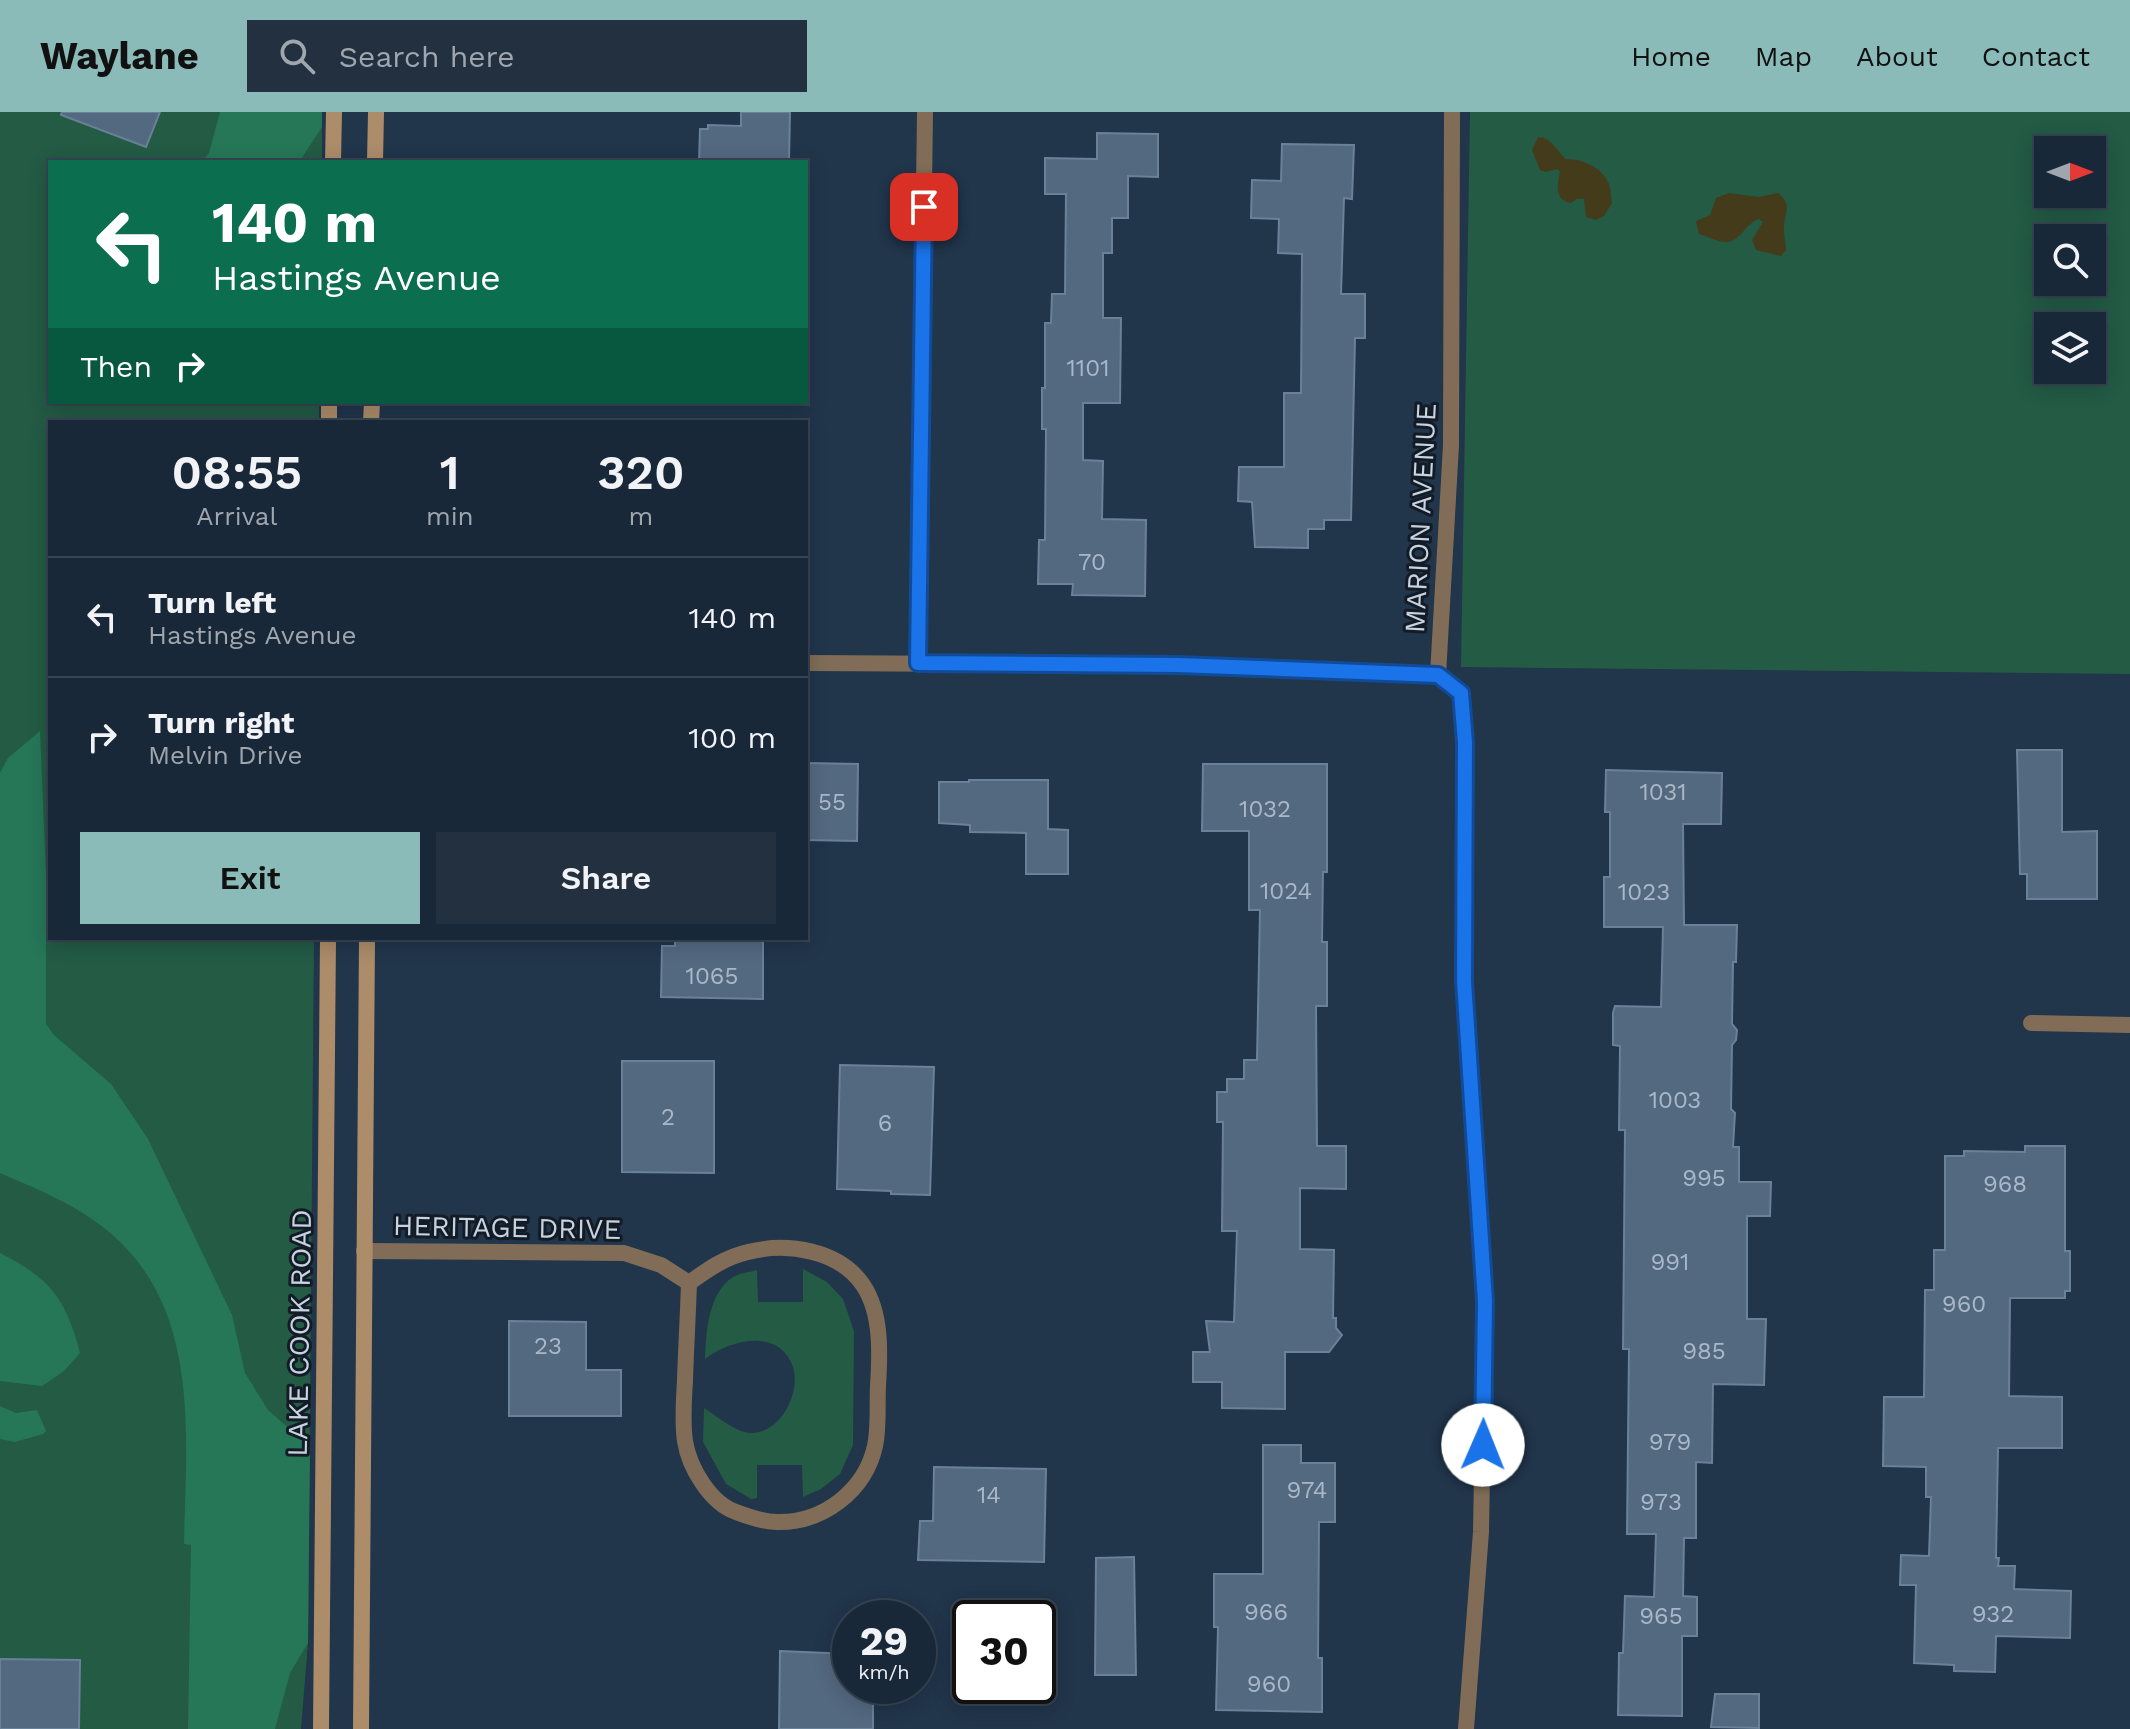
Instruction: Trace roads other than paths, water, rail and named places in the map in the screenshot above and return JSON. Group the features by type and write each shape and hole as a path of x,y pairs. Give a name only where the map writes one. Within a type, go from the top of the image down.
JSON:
{"main road":[{"path":"333,160 334,112"},
{"path":"375,160 376,112"},
{"name":"LAKE COOK ROAD","path":"321,1729 328,940"},
{"path":"361,1729 367,940"}],"street":[{"path":"918,663 925,112"},
{"name":"MARION AVENUE","path":"1452,112 1451,445 1438,675 1461,693 1464,981 1485,1301 1481,1532 1466,1729"},
{"path":"808,663 1178,665 1438,675"},
{"path":"2031,1023 2130,1025"},
{"path":"783,1249 816,1252 846,1265 865,1288 877,1321 880,1357 875,1446 865,1473 848,1496 816,1514 778,1522 729,1510 709,1492 696,1471 685,1443 689,1283 715,1264 748,1251 783,1249"},
{"name":"HERITAGE DRIVE","path":"364,1251 624,1253 661,1265 689,1283"}]}
